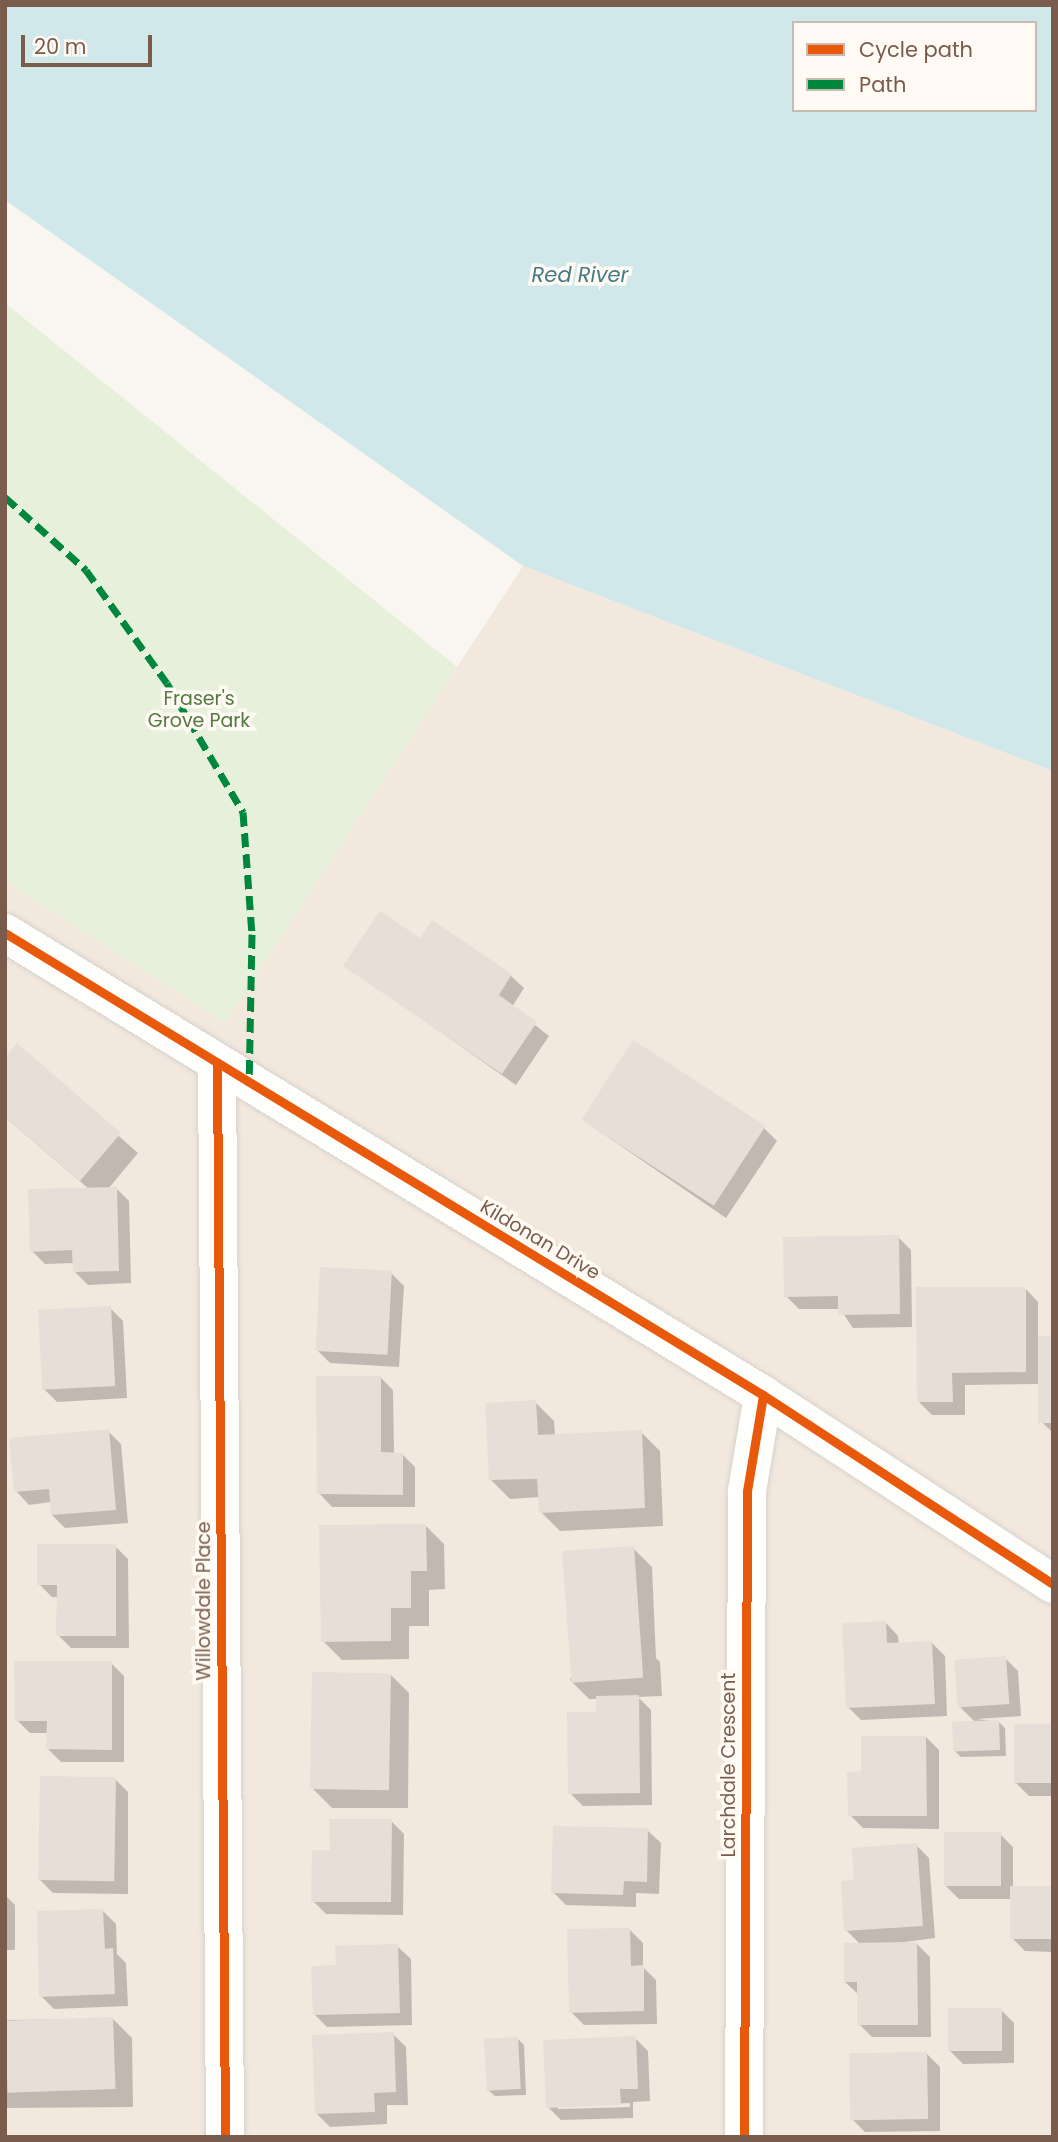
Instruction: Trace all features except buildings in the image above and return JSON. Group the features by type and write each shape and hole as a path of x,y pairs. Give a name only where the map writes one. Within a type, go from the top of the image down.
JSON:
{"street":[{"name":"Kildonan Drive","path":"5,933 217,1065 764,1395 1053,1584"},
{"name":"Willowdale Place","path":"217,1065 226,2137"},
{"name":"Larchdale Crescent","path":"744,2137 747,1490 764,1395"}],"shaded area":[{"path":"523,566 1053,771 1053,2137 5,2137 5,881 225,1023"}],"green space":[{"name":"Fraser's Grove Park","path":"5,303 457,667 225,1023 5,881"}],"water":[{"name":"Red River","path":"5,5 1053,5 1053,771 523,566 5,200"}],"marked path":[{"path":"5,497 86,570 167,683 243,812 252,934 249,1085"}],"cycle path":[{"path":"5,933 763,1395 1053,1584"},
{"path":"217,1065 225,2137"},
{"path":"744,2137 747,1491 763,1395"}]}
